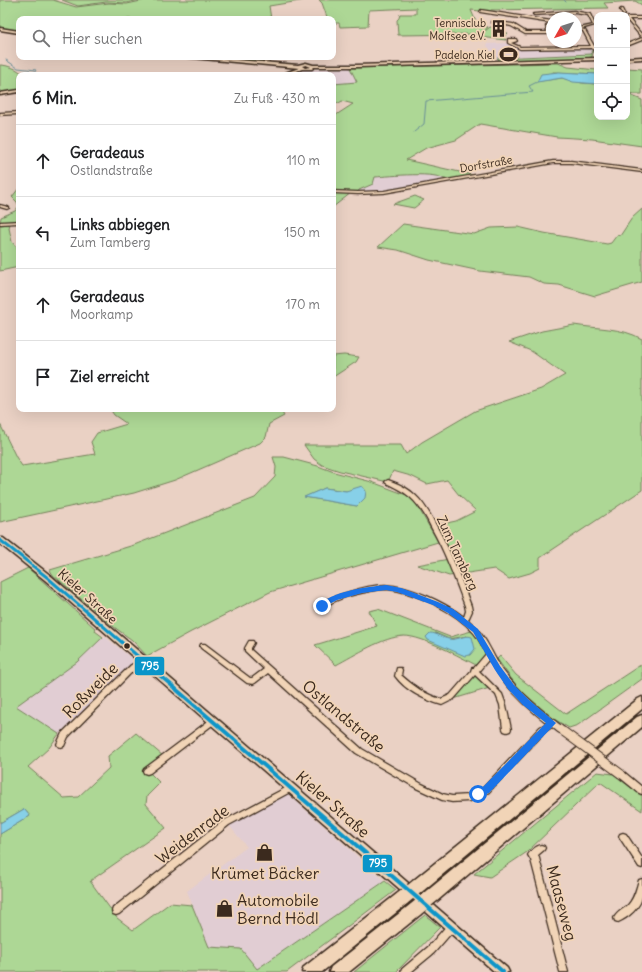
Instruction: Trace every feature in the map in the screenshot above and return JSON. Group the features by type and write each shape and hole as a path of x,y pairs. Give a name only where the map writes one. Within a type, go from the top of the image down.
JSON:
{"highway":[{"path":"310,972 419,885 642,702"},
{"path":"337,972 432,896 642,720"}],"main road":[{"path":"0,29 16,32"},
{"path":"630,59 642,58"},
{"path":"219,60 310,68 314,66 387,66 594,59"},
{"path":"289,72 300,67"},
{"path":"0,94 16,91"}],"street":[{"path":"481,11 546,22"},
{"path":"534,14 546,13"},
{"path":"582,13 589,14 594,26 582,28"},
{"path":"630,18 642,18"},
{"path":"492,22 512,25 525,34 546,33"},
{"path":"630,22 642,38 630,43"},
{"path":"509,42 520,48 593,47 582,30"},
{"path":"0,114 16,113"},
{"name":"Dorfstraße","path":"336,192 384,192 553,162 571,162 642,171"},
{"path":"0,206 7,208"},
{"path":"0,223 16,222"},
{"name":"Zum Tamberg","path":"388,482 408,492 415,498 434,526 468,606 469,611 465,621"},
{"name":"Kieler Straße","path":"0,540 48,578 504,972"},
{"path":"322,606 335,598 362,590 386,587 398,589 436,603 465,621 475,630 511,687 526,703 642,791"},
{"name":"Ostlandstraße","path":"251,642 248,651 359,751 419,786 442,797 452,799 470,798 486,790 543,729 552,723"},
{"path":"203,646 249,681 252,681 269,670"},
{"path":"399,670 398,676 415,691 429,698 442,702 452,697 474,670 490,654"},
{"name":"Roßweide","path":"61,744 65,735 134,667 144,661"},
{"path":"474,670 499,694 503,705 507,729"},
{"path":"147,771 213,720"},
{"name":"Weidenrade","path":"116,911 226,823 291,788"},
{"path":"623,836 642,865"},
{"name":"Maaseweg","path":"541,848 532,855 535,858 564,972"},
{"path":"618,918 632,909 641,889 642,883"},
{"path":"405,972 431,950 451,927"}],"shaded area":[{"path":"507,43 512,47 523,48 591,48 593,51 591,51 592,54 497,58 486,44"},
{"path":"350,68 358,82 336,84 336,72 297,72 305,70"},
{"path":"435,175 445,179 393,189 358,192 359,190 373,184 375,177"},
{"path":"104,636 135,661 59,734 16,706 77,662"},
{"path":"288,794 385,881 257,969 241,949 209,947 187,891 247,847 228,824 247,813"}],"green space":[{"path":"0,0 53,0 76,7 109,3 127,4 146,0 306,0 269,6 271,16 16,16 16,31 0,28"},
{"path":"62,0 140,0 126,3 106,2 78,6"},
{"path":"319,0 642,0 642,5 635,1 604,3 608,8 491,10 489,12 471,10 476,22 475,25 488,27 485,31 490,27 497,28 494,32 508,33 504,37 506,40 480,37 479,34 398,35 397,20 400,14 416,14 416,8 369,10 368,26 340,27 339,23 336,23 336,16 327,16 322,3"},
{"path":"591,51 593,51 592,57 585,58 501,62 497,58 592,54"},
{"path":"238,60 263,60 263,62"},
{"path":"558,63 568,67 594,70 594,74 553,72 541,81 562,78 582,83 594,84 594,120 630,120 630,95 642,100 642,146 592,139 557,137 480,124 456,140 426,148 406,160 473,175 446,180 441,177 423,175 375,177 373,184 359,190 358,193 351,193 336,205 336,115 353,104 342,101 339,103 336,102 336,84 357,82 350,68"},
{"path":"0,65 19,71 20,72 16,72 16,90 0,93"},
{"path":"630,68 642,69 642,94 630,93"},
{"path":"16,192 16,201 12,197"},
{"path":"415,196 424,200 414,208 393,204"},
{"path":"642,209 642,282 595,296 559,285 544,284 529,277 480,271 429,260 398,250 378,247 403,224 474,234 491,228 518,227 607,244 611,243 617,235 620,236 632,218"},
{"path":"16,210 16,221 0,222 1,217"},
{"path":"10,224 9,228 12,242 16,247 16,268 0,271 0,225"},
{"path":"574,325 617,330 642,339 642,490 540,558 540,568 530,573 509,579 494,569 449,576 417,565 449,559 433,526 456,521 476,511 459,495 447,480 427,484 411,476 393,471 388,482 340,471 322,465 314,459 304,445 401,445 406,454 422,442 475,411 541,389 565,375 531,351 509,342 542,331"},
{"path":"336,356 359,357 356,362 336,375"},
{"path":"112,412 282,412 284,416 269,424 266,437 260,443 175,480 134,493 0,522 0,424 22,466 95,454 91,442 97,433 127,424"},
{"path":"273,457 284,457 372,482 409,496 414,500 438,542 270,592 147,656 132,640 114,627 53,575 50,570 134,545 255,498 275,477 276,467","holes":["325,488 346,491 365,498 357,506 305,497"]},
{"path":"28,568 103,637 77,662 16,706 59,734 49,748 28,767 64,798 78,797 109,768 108,756 136,733 163,756 149,772 160,783 147,796 146,804 166,828 90,881 117,918 133,930 170,903 192,905 209,947 241,949 257,969 385,881 396,890 287,972 0,972 0,834 30,816 24,809 0,823 0,582"},
{"path":"378,609 450,637 475,630 490,654 478,666 431,643 421,639 404,636 378,643 336,665 315,645 377,626 369,611","holes":["435,633 449,639 467,636 465,656"]},
{"path":"500,656 516,675 566,714 642,664 642,679 578,725 569,728 554,719 518,688 497,659"},
{"path":"474,670 493,687 447,701"},
{"path":"597,772 613,774 642,796 642,811 600,782 527,852 490,877 474,874"},
{"path":"425,915 440,927 396,972 354,972"}],"water":[{"path":"559,72 594,74 594,84 573,82 562,78 537,82 541,74"},
{"path":"362,486 366,491 365,498 357,506 304,497 325,488 346,491"},
{"path":"430,633 452,639 466,636 472,637 475,649 470,655 465,656 428,640 426,637"},
{"path":"24,809 30,816 0,834 0,823"}],"waterway":[{"path":"6,60 18,68 36,70 35,72"},
{"path":"414,132 424,124 426,101 533,92 529,86 537,82"}],"transit line":[{"name":"795","path":"0,540 48,578 503,972"}],"place":[{"name":"Tennisclub Molfsee e.V.","path":"499,29"},
{"name":"Padelon Kiel","path":"508,55"},
{"name":"Krümet Bäcker","path":"265,852"},
{"name":"Automobile Bernd Hödl","path":"224,909"}],"route":[{"path":"322,606 335,598 362,590 386,587 398,589 436,603 465,621 475,630 511,687 526,703 552,723 543,729 486,790 478,794"}]}
